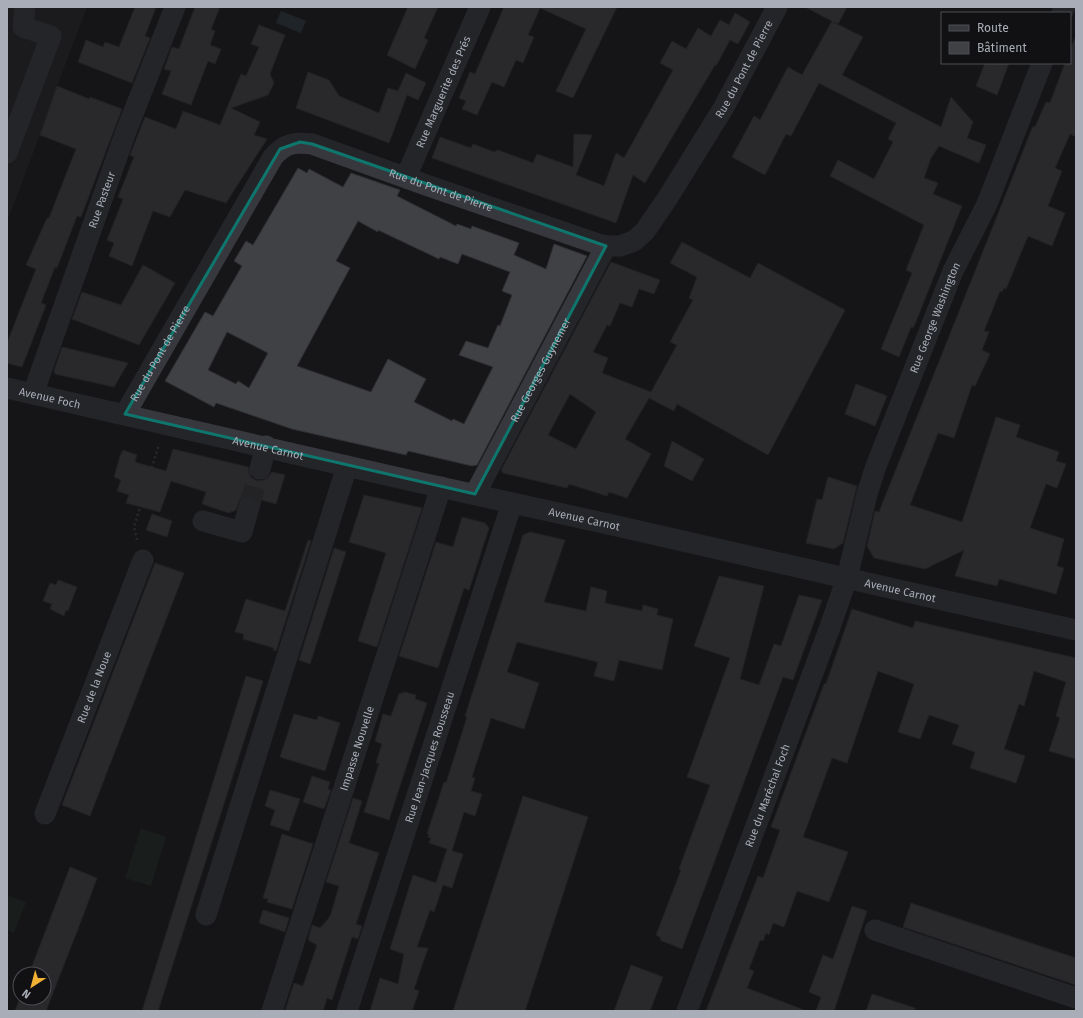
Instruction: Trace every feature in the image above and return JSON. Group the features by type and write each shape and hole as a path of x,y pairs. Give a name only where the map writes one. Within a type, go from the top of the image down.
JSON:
{"street":[{"path":"7,153 51,36 23,26 25,7"},
{"name":"Rue Pasteur","path":"33,394 125,134 175,7"},
{"name":"Rue Marguerite des Prés","path":"406,177 480,7"},
{"name":"Rue du Pont de Pierre","path":"124,414 272,157 280,149 300,142 312,144 568,234 606,246 620,246 634,241 646,231 724,107 777,7"},
{"name":"Rue George Washington","path":"846,578 867,494 882,451 953,271 987,204 1042,64"},
{"name":"Rue Georges Guynemer","path":"475,494 606,246"},
{"name":"Avenue Foch","path":"7,388 94,407"},
{"name":"Avenue Carnot","path":"94,407 347,466 1076,630"},
{"path":"260,469 266,446"},
{"path":"206,915 347,466"},
{"name":"Impasse Nouvelle","path":"272,1011 441,487"},
{"name":"Rue Jean-Jacques Rousseau","path":"347,1011 512,502"},
{"path":"203,521 242,532 249,507"},
{"name":"Rue de la Noue","path":"45,814 143,560"},
{"name":"Rue du Maréchal Foch","path":"687,1011 830,627 846,578"},
{"path":"875,930 1076,998"}],"path":[{"path":"143,560 134,527 160,444"}],"highlighted area":[{"path":"300,142 312,144 606,246 475,494 125,414 280,149"}],"shaded area":[{"path":"7,7 87,7 7,222"},
{"path":"281,11 306,21 301,33 276,23"},
{"path":"141,828 166,837 151,886 125,878"},
{"path":"7,895 26,902 14,933 7,930"}],"building":[{"path":"135,7 156,7 145,36 150,38 132,83 78,62 86,40 103,47 105,42 119,47"},
{"path":"195,7 220,7 211,29 215,31 210,45 221,49 215,64 208,61 191,105 162,94 171,71 164,69 172,47 179,49"},
{"path":"408,7 438,7 424,38 428,40 415,69 387,55"},
{"path":"504,7 617,7 573,98 556,91 586,29 540,8 528,35 534,37 523,63 516,60 504,87 492,82 477,115 462,109 466,101 459,98 470,72 475,74"},
{"path":"805,7 847,7 838,24 833,22 863,37 842,75 941,127 951,97 973,122 967,138 986,145 979,163 939,146 931,158 924,178 938,183 933,194 962,206 915,324 913,328 911,327 899,357 881,349 912,273 906,270 924,225 830,176 838,160 874,179 893,142 888,139 896,123 819,83 791,136 786,134 765,175 732,157 754,116 760,120 788,67 802,75 832,21"},
{"path":"735,13 750,22 738,44 730,40 716,66 715,65 645,183 633,175 616,223 432,158 440,137 471,148 473,144 494,152 498,150 533,163 537,154 573,167 574,134 592,135 576,175 604,186 616,153 624,158 673,70 660,63 672,41 686,49 698,28 711,36 720,20 729,25"},
{"path":"259,25 285,35 270,74 274,83 268,95 231,108 260,122 254,135 267,139 226,203 185,190 170,217 153,211 132,266 109,256 114,243 107,240 123,199 118,197 134,157 130,155 145,117 176,129 183,111 220,125 241,74 246,76 259,47 251,44"},
{"path":"1075,38 1076,137 1070,134 1055,168 1062,171 1048,206 1065,213 1052,246 1028,236 1006,289 1004,288 1002,292 1000,291 984,331 989,332 982,350 990,354 975,386 972,385 954,438 938,433 910,505 962,522 996,417 1020,425 1016,437 1059,452 1056,461 1066,464 1057,488 1046,484 1030,528 1064,539 1057,566 1064,568 1056,594 999,579 997,586 955,576 964,550 925,569 874,558 867,546 875,511 879,512 1033,126 1035,127 1046,102 1050,103 1065,64 1071,64 1071,48"},
{"path":"985,64 1009,64 997,95 976,86"},
{"path":"308,72 329,80 339,96 379,113 388,88 398,91 406,73 426,83 418,100 407,95 389,143 296,108"},
{"path":"57,86 89,99 90,97 122,109 81,217 77,216 57,268 55,267 41,303 46,305 22,367 7,363 7,343 36,269 26,265 47,218 49,218 76,149 40,135"},
{"path":"298,168 307,173 309,169 343,187 351,173 400,190 397,196 456,226 457,224 471,229 472,226 519,243 514,255 546,269 554,244 587,256 477,465 472,466 408,451 406,455 292,429 216,403 214,407 165,381 205,312 213,316 242,266 234,261 246,241 253,245","holes":["358,221 378,232 378,230 439,259 440,257 458,264 462,254 510,272 502,291 512,295 500,326 498,325 488,348 466,341 459,355 493,367 464,424 453,419 452,421 414,402 426,379 388,359 371,392 297,366 350,268 336,261","227,332 268,353 249,388 238,381 236,384 208,370"]},
{"path":"682,242 750,278 758,263 845,310 768,455 677,404 674,411 649,398 625,439 651,454 627,498 609,492 607,496 569,484 567,488 503,473 501,470 611,262 660,280 654,294 639,289 632,307 620,303 610,326 607,325 593,352 608,358 602,373 651,392 677,345 670,342 693,300 689,298 697,277 670,263","holes":["570,394 596,412 576,449 548,435"]},
{"path":"143,265 175,283 139,345 72,319 82,292 121,305"},
{"path":"62,347 128,363 114,387 55,374 54,371"},
{"path":"856,384 887,396 875,426 845,414"},
{"path":"672,441 704,459 692,481 664,466"},
{"path":"173,449 248,467 251,477 257,481 268,478 272,472 285,475 276,504 246,495 240,499 236,510 229,513 202,504 206,492 171,481 160,512 126,503 129,495 117,491 121,480 114,477 123,450 137,455 135,462 166,471"},
{"path":"828,477 857,486 843,543 834,549 806,543 817,499 822,500"},
{"path":"364,495 422,508 377,647 358,641 386,553 349,542"},
{"path":"152,514 172,521 167,537 146,530"},
{"path":"462,517 485,523 489,528 469,590 464,588 438,668 399,656 436,542 453,547"},
{"path":"530,532 565,540 544,602 586,611 591,587 607,591 605,603 642,611 643,605 658,609 657,615 673,619 662,670 619,660 614,681 594,676 598,662 517,642 507,672 539,683 524,729 491,718 472,777 475,778 471,791 482,794 475,816 464,812 452,851 463,854 452,888 443,885 434,912 430,910 417,947 428,948 414,989 419,991 412,1011 370,1011 380,978 398,984 404,954 390,949 413,875 436,883 447,849 429,843 431,838 428,837 429,834 427,834 444,782 446,783 467,717 465,716 523,535"},
{"path":"308,540 311,541 276,651 273,650 274,648 243,639 244,634 235,632 246,599 285,611"},
{"path":"334,548 346,552 310,664 299,660"},
{"path":"155,563 184,573 90,816 62,805"},
{"path":"719,576 764,586 740,679 759,685 774,644 781,646 799,595 822,600 793,680 783,677 682,949 660,940 661,938 656,935 681,870 679,869 710,785 687,777 730,658 694,646"},
{"path":"58,580 77,587 68,611 66,610 64,616 50,609 52,604 43,601 50,583 56,585"},
{"path":"852,609 913,628 915,621 1076,658 1076,759 1049,751 1060,718 1056,716 1066,682 1034,671 1024,706 1019,704 1004,749 1025,756 1016,783 970,768 975,752 952,744 959,725 929,715 920,739 898,732 914,684 878,671 847,763 832,758 803,837 848,852 829,902 797,891 784,927 773,923 769,935 766,933 763,941 760,940 749,969 754,971 747,988 804,1011 706,1011 758,876 763,878 780,830 771,827 824,684 826,684"},
{"path":"246,676 263,681 158,1011 142,1011"},
{"path":"405,692 416,695 415,699 427,703 389,820 364,812 379,763 376,763 382,744 375,741 383,714 391,716 399,694"},
{"path":"294,714 317,720 318,716 340,723 325,771 280,757"},
{"path":"312,776 330,782 328,789 331,790 324,809 303,802"},
{"path":"270,790 300,799 289,831 270,825 275,810 265,806"},
{"path":"523,796 588,817 525,1011 453,1011"},
{"path":"353,798 362,801 349,843 379,853 356,924 362,926 358,939 352,937 332,1000 327,998 323,1011 285,1011 294,983 303,986 317,945 308,940 312,925 320,928 331,914 339,886 326,882"},
{"path":"282,834 313,844 292,909 267,902 268,899 263,898"},
{"path":"70,867 97,878 52,996 52,966 32,966"},
{"path":"911,903 1076,958 1076,985 903,927"},
{"path":"852,906 867,911 834,1011 816,1011 821,997 809,992 823,955 833,959"},
{"path":"263,910 289,918 285,932 259,923"},
{"path":"631,965 663,977 650,1011 614,1011"},
{"path":"872,994 915,1008 915,1011 866,1011"},
{"path":"17,1006 48,1006 46,1011 15,1011"}],"tunnel":[{"path":"249,507 260,469"}]}
